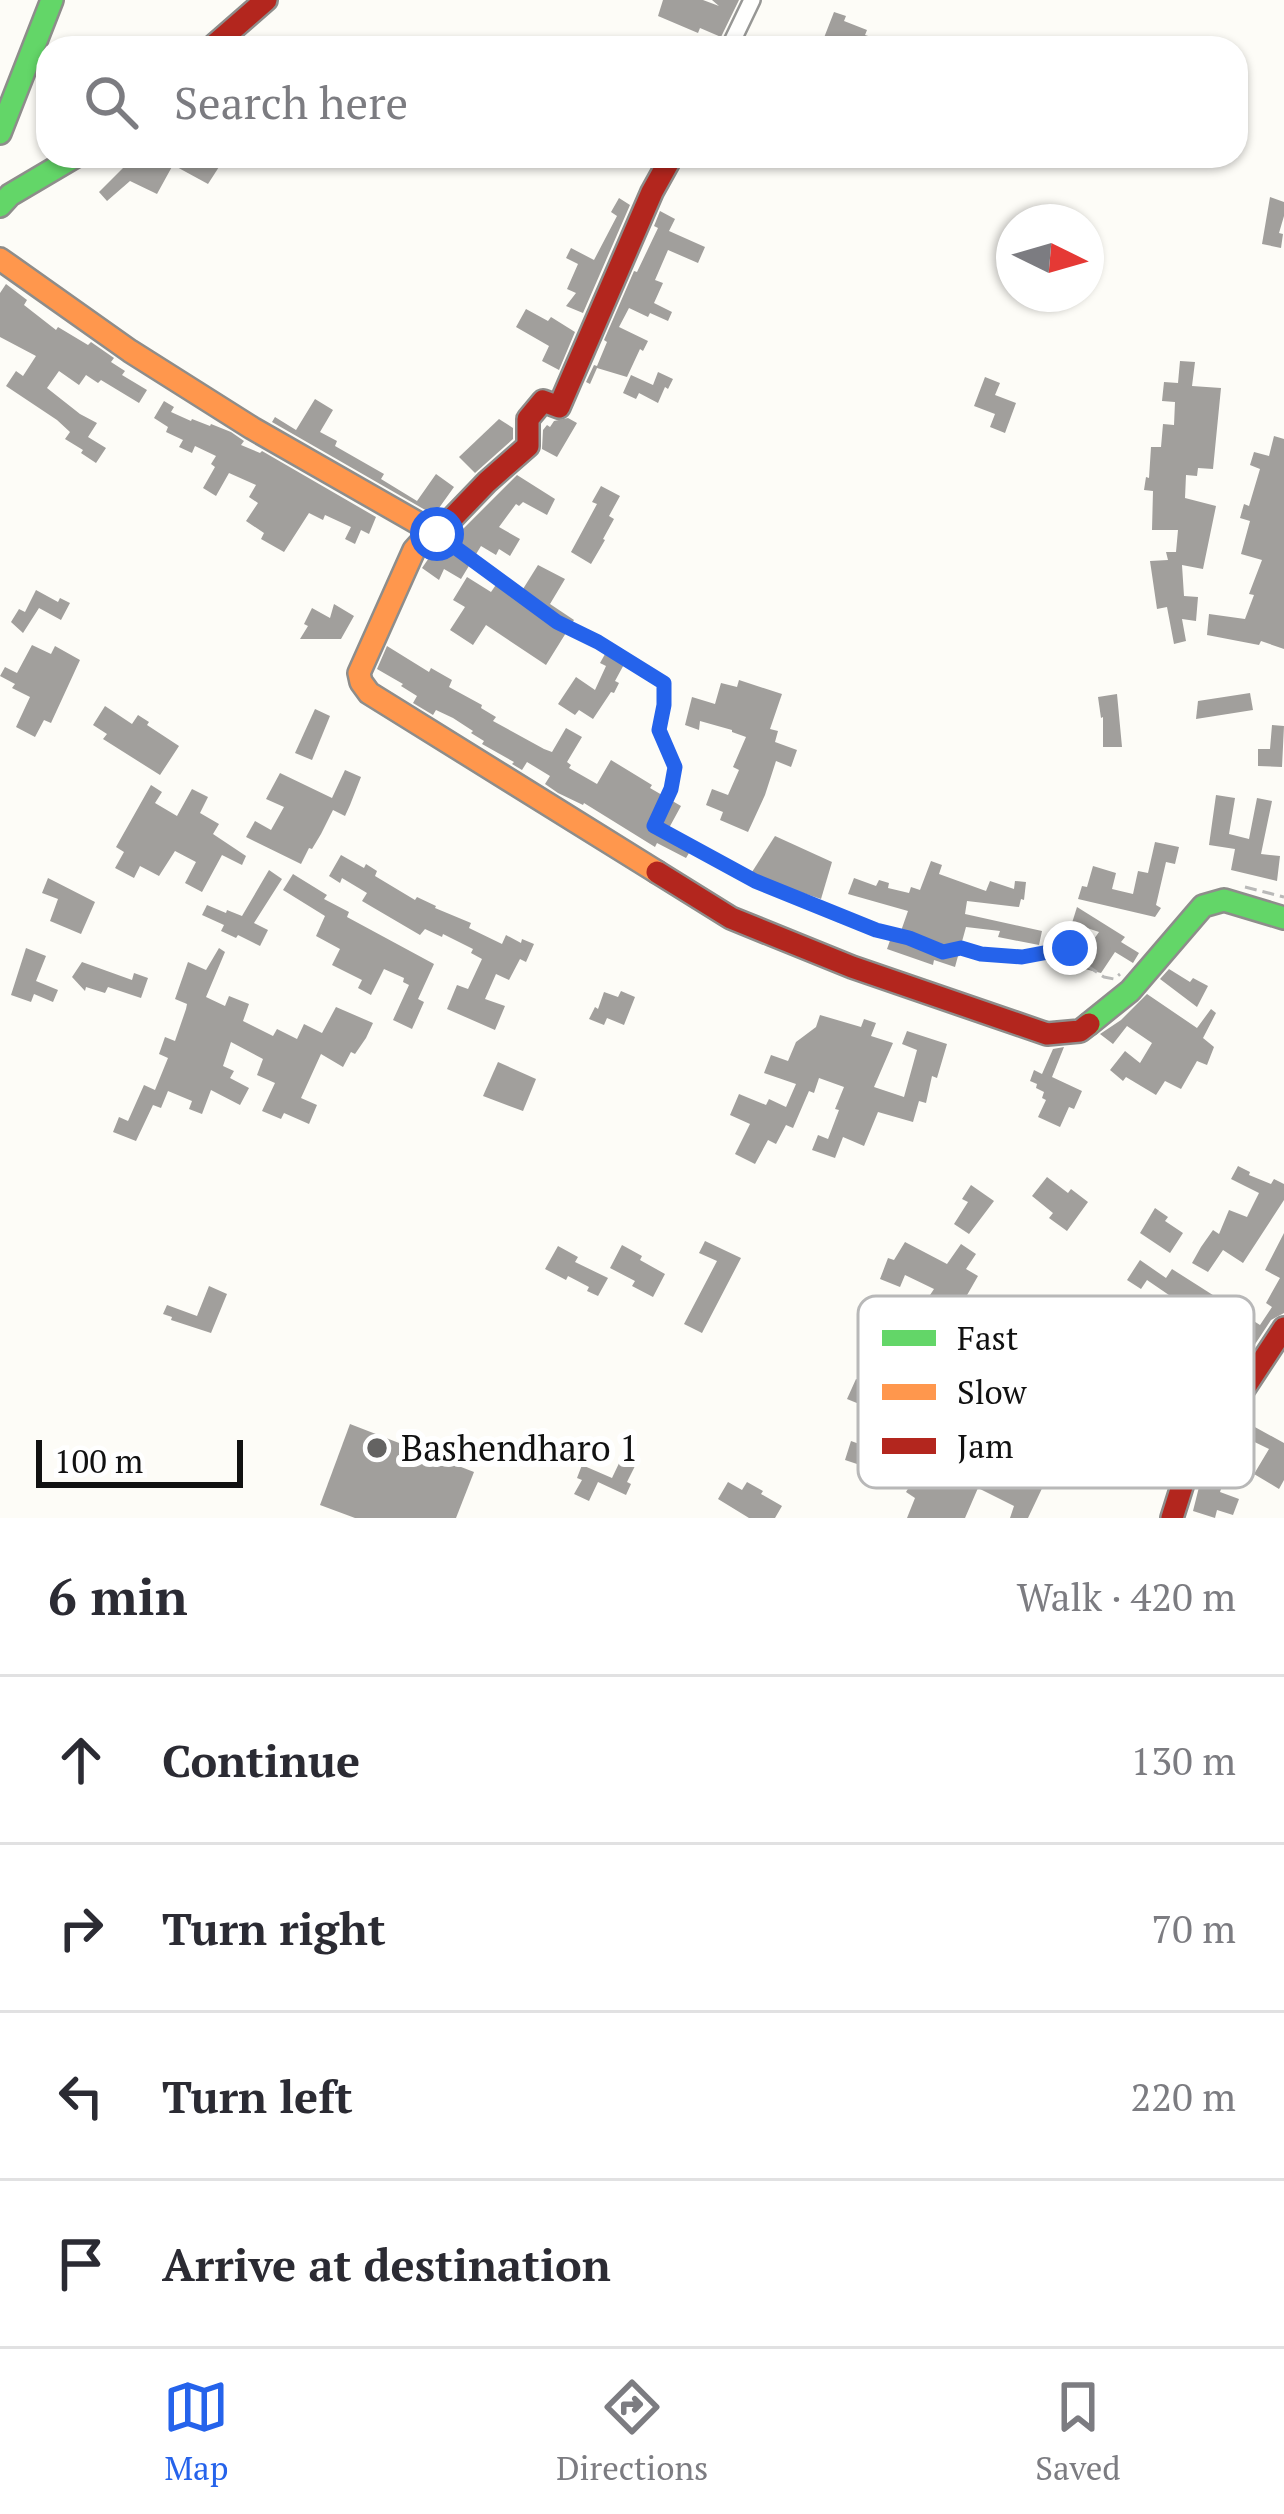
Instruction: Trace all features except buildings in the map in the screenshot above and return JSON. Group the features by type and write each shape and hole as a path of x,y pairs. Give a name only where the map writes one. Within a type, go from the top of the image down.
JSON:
{"street":[{"path":"38,36 52,0"},
{"path":"226,36 266,0"},
{"path":"735,36 752,0"},
{"path":"0,133 36,41"},
{"path":"0,206 56,168"},
{"path":"665,168 559,407 543,401 528,419 528,446 437,534 414,550 359,673 369,693 731,918 852,967 1047,1034 1080,1031 1130,991 1203,906 1224,900 1284,918"},
{"path":"0,259 130,351 252,428 437,534"},
{"path":"1254,1374 1284,1328"},
{"path":"1172,1518 1181,1488"}],"path":[{"path":"437,534 557,622 664,683 659,730 675,767 671,789 654,826 755,881 943,952 961,948 1022,957 1070,948 1078,950 1080,961 1104,977 1114,979 1126,969"},
{"path":"1246,887 1284,897"}],"traffic: fast":[{"path":"38,36 52,0"},
{"path":"0,133 36,41"},
{"path":"0,206 56,168"},
{"path":"1089,1024 1130,991 1203,906 1224,900 1284,918"}],"traffic: slow":[{"path":"0,259 130,351 252,428 437,534 414,550 359,673 361,682 369,693 657,872"}],"traffic: jam":[{"path":"225,36 266,0"},
{"path":"437,534 528,446 528,419 543,401 559,407 665,168"},
{"path":"657,872 731,918 852,967 1047,1034 1080,1031 1089,1024"},
{"path":"1254,1374 1284,1328"},
{"path":"1172,1518 1181,1488"}],"place":[{"name":"Bashendharo 1","path":"377,1448"}],"route":[{"path":"437,534 557,622 664,683 659,730 675,767 671,789 654,826 755,881 943,952 961,948 1022,957 1070,948"}]}
